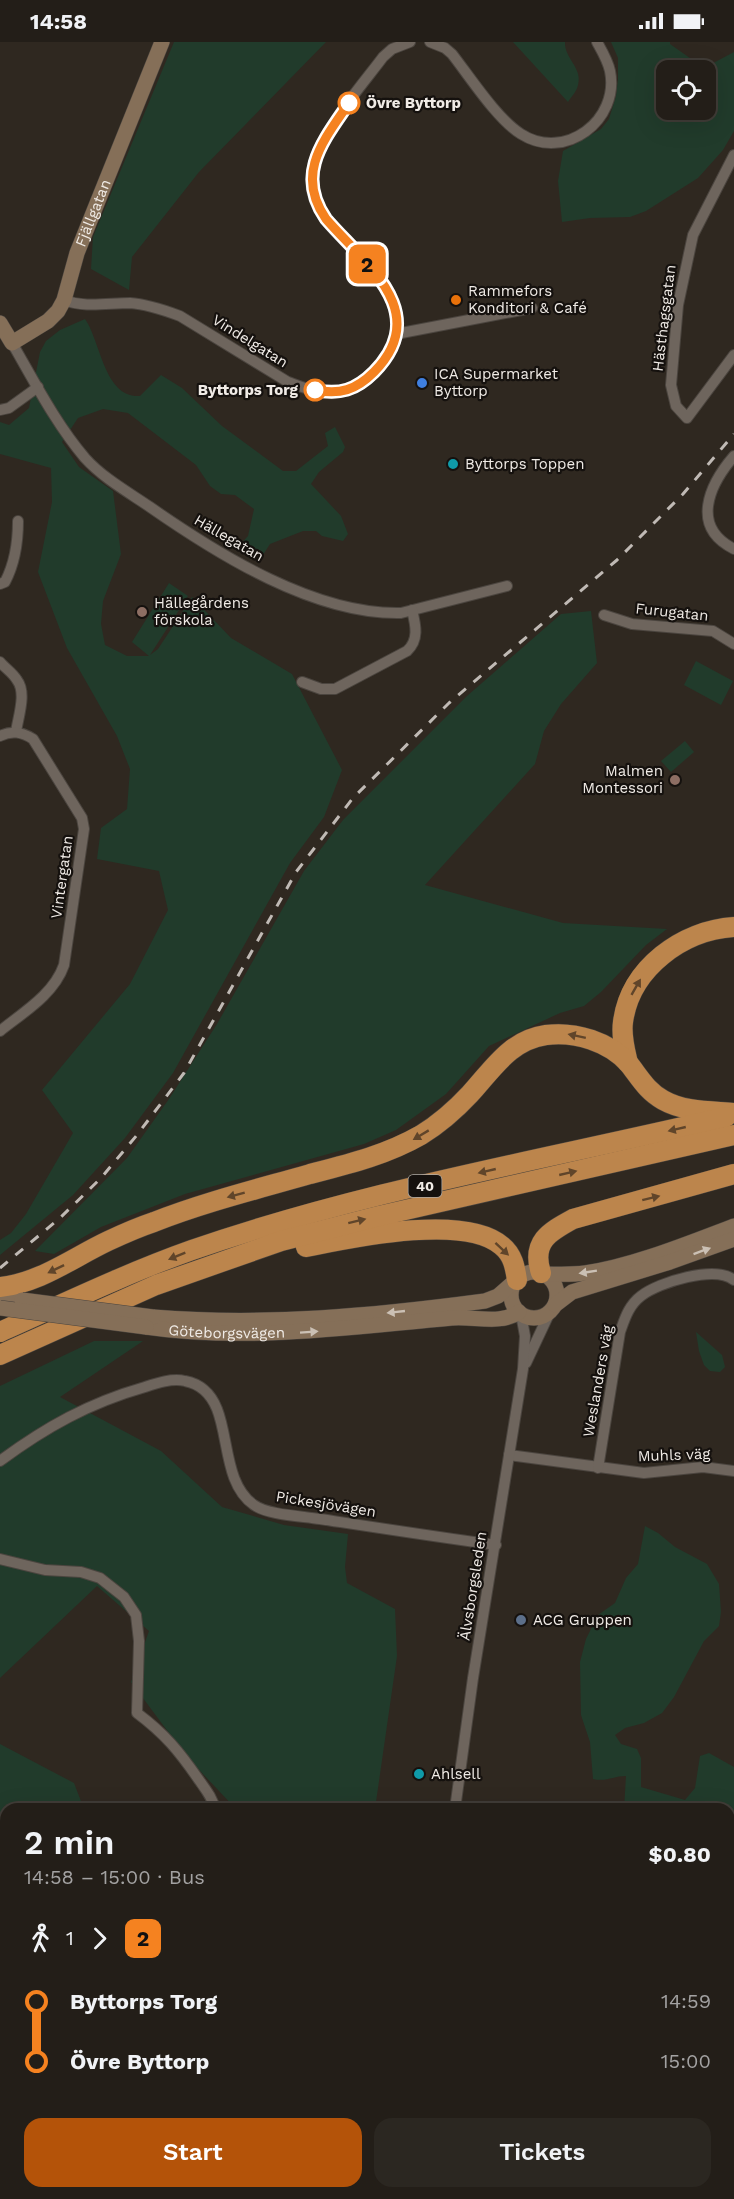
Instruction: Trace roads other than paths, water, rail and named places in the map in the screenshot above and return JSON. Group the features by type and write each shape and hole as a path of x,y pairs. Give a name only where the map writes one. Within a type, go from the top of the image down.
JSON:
{"highway":[{"path":"628,1063 624,1046 623,1022 629,999 644,974 667,952 693,936 734,927"},
{"path":"0,1287 39,1277 108,1241 163,1218 213,1201 367,1160 397,1148 423,1134 447,1116 516,1045 545,1035 579,1036 609,1048 628,1063 651,1092 665,1101 695,1109 734,1114"},
{"name":"40","path":"0,1332 122,1278 191,1251 292,1218 734,1114"},
{"name":"40","path":"0,1355 156,1285 281,1240 734,1135"},
{"path":"542,1273 538,1259 540,1245 549,1234 573,1219 734,1174"},
{"path":"201,1268 369,1234 441,1230 477,1235 498,1243 513,1261 515,1281"}],"main road":[{"name":"Fjällgatan","path":"12,343 48,321 58,311 64,300 77,253 162,42"},
{"path":"0,323 12,343"},
{"name":"Göteborgsvägen","path":"455,1311 500,1285 515,1281 526,1273 583,1273 598,1270 734,1226"},
{"name":"Göteborgsvägen","path":"0,1296 149,1322 197,1333 259,1334 336,1330 455,1311 503,1308 537,1318 572,1292 670,1262 734,1239"},
{"path":"542,1273 552,1280 556,1288 558,1296 553,1308"},
{"path":"515,1281 512,1300 520,1313"},
{"name":"Göteborgsvägen","path":"0,1308 149,1322"}],"street":[{"name":"Vindelgatan","path":"64,300 84,304 133,303 167,311 180,316 288,382 329,393 353,388 373,374 385,360 396,334 396,313 390,294 384,284 318,208 311,182 320,147 342,113 383,57 392,49 410,42"},
{"path":"430,42 445,48 452,54 504,119 521,134 540,142 550,143 568,141 584,134 601,118 607,106 611,88 610,71 597,42"},
{"name":"Hästhagsgatan","path":"734,155 693,235 678,305 671,385 676,406 687,418 734,355"},
{"path":"396,334 532,308"},
{"name":"Hällegatan","path":"12,343 86,459 123,489 218,552 270,579 329,603 389,613 412,610 507,586"},
{"path":"0,410 9,408 38,387"},
{"path":"734,456 716,479 709,503 708,523 713,535 734,549"},
{"path":"0,584 5,582 11,567 18,540 18,521"},
{"path":"302,682 321,689 334,689 407,651 416,639 412,610"},
{"name":"Furugatan","path":"604,615 632,624 713,631 734,644"},
{"path":"0,662 17,679 22,695 16,732 0,736"},
{"name":"Vintergatan","path":"0,1031 54,987 60,976 64,965 84,837 82,818 39,745 26,734 16,732"},
{"name":"Weslanders väg","path":"598,1468 620,1332 627,1312 639,1297 656,1287 711,1274 726,1275 734,1280"},
{"name":"Älvsborgsleden","path":"523,1369 553,1308"},
{"name":"Älvsborgsleden","path":"456,1803 473,1678 523,1369 525,1336 520,1313"},
{"name":"Pickesjövägen","path":"0,1461 32,1437 92,1404 164,1382 186,1381 207,1391 213,1400 236,1482 244,1497 256,1507 496,1545"},
{"name":"Muhls väg","path":"509,1455 644,1473 703,1467 734,1471"},
{"path":"0,1560 45,1570 81,1572 100,1578 124,1598 136,1615 139,1641 137,1713 162,1732 183,1756 212,1797 214,1803"}],"railway":[{"path":"0,1268 60,1218 101,1178 184,1073 296,872 353,798 449,703 617,560 683,494 734,434"}],"place":[{"name":"Övre Byttorp","path":"349,103"},
{"name":"Rammefors Konditori & Café","path":"456,300"},
{"name":"ICA Supermarket Byttorp","path":"422,383"},
{"name":"Byttorps Torg","path":"315,390"},
{"name":"Byttorps Toppen","path":"453,464"},
{"name":"Hällegårdens förskola","path":"142,612"},
{"name":"Malmen Montessori","path":"675,780"},
{"name":"ACG Gruppen","path":"521,1620"},
{"name":"Ahlsell","path":"419,1774"}]}
